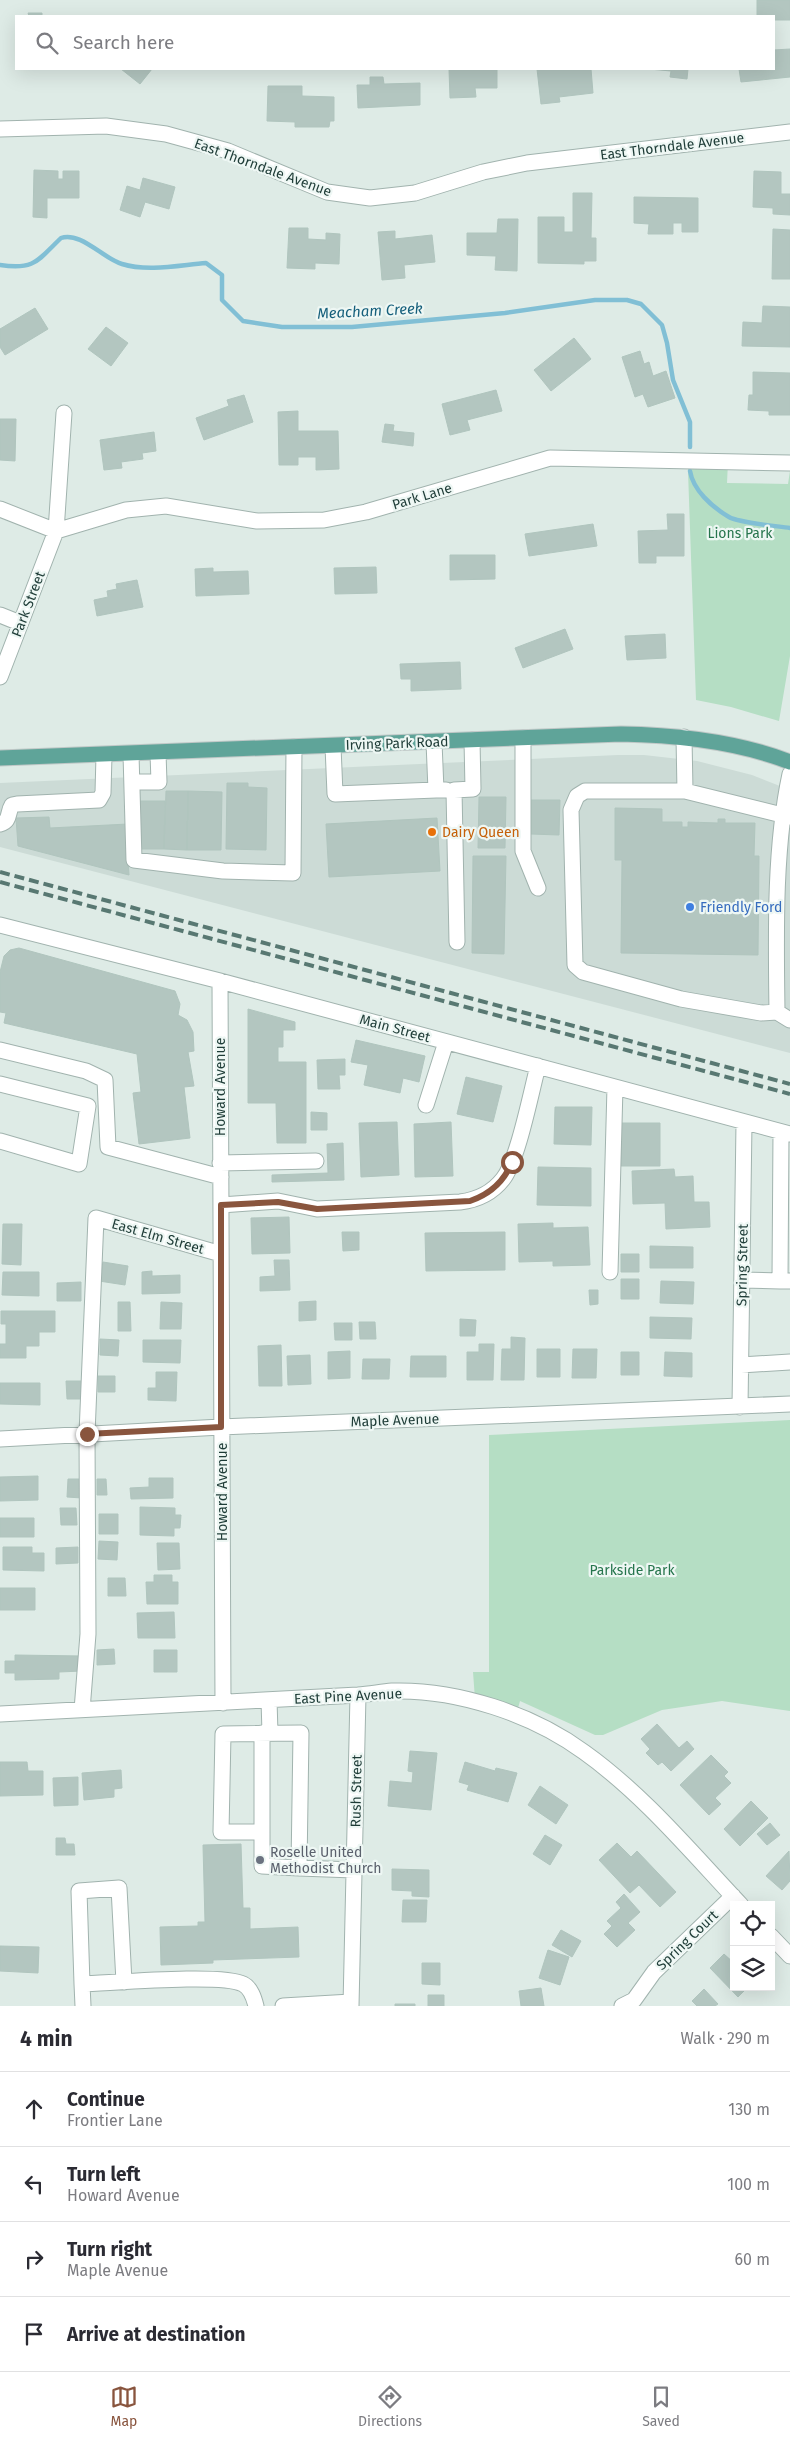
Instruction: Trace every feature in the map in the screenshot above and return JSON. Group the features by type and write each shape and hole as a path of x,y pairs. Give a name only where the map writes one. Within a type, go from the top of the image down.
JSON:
{"main road":[{"name":"Irving Park Road","path":"0,758 620,734 684,737 730,744 790,762"}],"street":[{"name":"East Thorndale Avenue","path":"0,129 106,126 166,134 228,151 327,192 370,198 415,193 482,172 527,163 790,132"},
{"name":"Park Street","path":"0,677 56,531 64,413"},
{"name":"Park Lane","path":"56,531 126,510 166,506 257,521 324,520 366,512 550,458 790,464"},
{"path":"0,509 56,531"},
{"path":"0,615 20,623"},
{"path":"684,737 685,791"},
{"path":"524,738 523,851 538,888"},
{"path":"333,746 335,794 454,790 473,789 472,740"},
{"path":"434,742 436,790"},
{"path":"131,754 134,860 223,871 292,873 294,747"},
{"path":"132,782 159,782 158,753"},
{"path":"0,824 10,817 12,805 99,800 104,794 104,755"},
{"path":"786,815 685,791 585,791 577,796 571,810 574,862 575,965 583,972 681,999 784,1016 786,815 790,774"},
{"path":"454,790 457,942"},
{"name":"Main Street","path":"0,925 220,981 786,1133"},
{"name":"Howard Avenue","path":"220,981 222,1703"},
{"path":"426,1105 446,1042"},
{"path":"0,1050 86,1071 105,1080 108,1147 220,1170 316,1161"},
{"path":"221,1205 278,1202 317,1209 460,1202 480,1197 497,1186 508,1171 538,1066"},
{"path":"0,1084 88,1106 79,1164 0,1141"},
{"path":"610,1272 614,1087"},
{"name":"Spring Street","path":"740,1407 744,1123"},
{"path":"742,1280 785,1281 786,1133"},
{"name":"East Elm Street","path":"87,1434 96,1218 221,1254"},
{"path":"741,1365 790,1362"},
{"name":"Maple Avenue","path":"0,1439 221,1427 790,1404"},
{"path":"82,1710 88,1634 87,1434"},
{"name":"East Pine Avenue","path":"0,1714 222,1703 358,1695 393,1691 447,1696 514,1715 549,1731 583,1751 633,1792 737,1900"},
{"name":"Rush Street","path":"351,2004 358,1695"},
{"path":"269,1700 266,1733 262,1866 354,1870"},
{"path":"262,1832 221,1832 223,1734 301,1733 298,1868"},
{"path":"83,2006 79,1891 119,1888 124,1982"},
{"name":"Spring Court","path":"622,2006 634,2000 654,1972 737,1900"},
{"path":"775,1940 790,1956"},
{"path":"82,1984 228,1981 242,1984 249,1989 256,2006"},
{"path":"283,2006 351,2004"}],"shaded area":[{"path":"644,755 697,761 752,775 790,790 790,1053 0,847 0,783"}],"green space":[{"name":"Lions Park","path":"690,461 728,462 727,483 788,484 790,471 790,656 779,721 731,707 696,700 688,471"},
{"name":"Parkside Park","path":"790,1420 790,1711 722,1701 662,1710 603,1735 595,1735 520,1701 518,1708 513,1711 475,1699 473,1672 489,1672 489,1435"}],"building":[{"path":"757,0 790,0 790,20 775,20 775,15 757,15"},
{"path":"28,13 42,13 42,15 29,15"},
{"path":"790,49 790,77 741,82 739,70 775,70 775,50"},
{"path":"122,70 151,70 140,84"},
{"path":"449,70 497,70 497,88 475,88 476,97 450,98"},
{"path":"537,70 591,70 593,93 559,97 560,102 541,104"},
{"path":"660,70 688,70 687,79 670,77 671,71"},
{"path":"370,77 383,77 384,84 420,83 420,105 358,108 357,85 370,85"},
{"path":"268,86 302,86 302,96 334,97 334,121 330,121 329,127 295,127 295,122 267,121"},
{"path":"34,170 58,171 58,179 63,179 63,171 79,171 79,198 47,198 47,218 33,217"},
{"path":"754,171 781,172 781,194 790,194 790,215 773,214 773,208 753,207"},
{"path":"143,178 175,187 169,209 145,202 140,217 120,210 127,186 140,190"},
{"path":"573,193 592,193 591,238 596,238 596,261 584,261 584,264 538,263 538,217 564,217 564,232 573,232"},
{"path":"634,197 698,198 698,232 682,232 682,223 673,223 673,234 648,234 649,224 634,223"},
{"path":"498,219 518,219 517,271 495,270 496,256 467,255 467,233 497,233"},
{"path":"289,228 308,228 308,239 326,240 326,233 340,234 339,264 315,263 315,269 287,268"},
{"path":"773,229 790,230 790,279 772,279"},
{"path":"395,231 395,239 432,235 435,262 404,265 405,278 382,280 378,232"},
{"path":"763,306 790,307 790,347 742,346 743,322 762,323"},
{"path":"35,308 48,329 5,355 0,347 0,329"},
{"path":"106,327 128,343 111,366 88,349"},
{"path":"574,338 591,359 551,391 534,370"},
{"path":"640,351 644,364 649,362 653,376 666,371 675,398 648,407 643,394 635,397 622,357"},
{"path":"753,372 790,373 790,415 769,415 769,411 748,410 749,395 753,395"},
{"path":"496,390 502,411 467,420 470,430 450,435 442,404"},
{"path":"244,395 253,422 204,440 196,418 229,406 227,400"},
{"path":"298,411 298,431 338,431 339,469 316,470 316,457 298,457 298,465 279,465 278,412"},
{"path":"0,419 16,419 15,461 0,460"},
{"path":"385,424 394,425 393,431 414,433 413,446 382,442"},
{"path":"154,432 156,451 142,453 143,459 121,462 122,468 104,470 100,440"},
{"path":"667,514 684,514 684,556 656,556 656,563 639,563 638,531 668,530"},
{"path":"593,524 597,546 529,556 525,534"},
{"path":"450,555 495,555 495,579 450,580"},
{"path":"376,567 377,593 335,594 334,568"},
{"path":"213,568 213,572 248,571 249,594 196,596 195,569"},
{"path":"137,580 143,607 97,616 94,600 108,597 107,591 117,589 116,584"},
{"path":"565,629 573,649 523,668 515,648"},
{"path":"665,634 666,658 627,660 625,636"},
{"path":"460,662 461,689 411,691 411,679 401,679 400,664"},
{"path":"227,783 248,783 248,787 267,788 266,850 226,849"},
{"path":"166,791 188,791 187,850 164,849"},
{"path":"188,791 222,792 221,850 187,850"},
{"path":"479,797 506,797 505,848 478,848"},
{"path":"531,800 560,800 559,835 531,834"},
{"path":"140,801 165,801 164,849 139,849"},
{"name":"Friendly Ford","path":"615,808 662,809 662,822 682,822 682,827 688,827 688,822 718,823 718,819 725,819 725,823 755,823 754,856 759,856 758,955 621,953 622,860 615,860"},
{"path":"49,817 50,828 128,824 126,831 129,875 18,846 16,818"},
{"path":"437,818 440,871 329,877 326,824"},
{"path":"473,856 506,856 504,954 472,953"},
{"path":"19,948 175,991 180,1004 178,1015 187,1020 193,1032 194,1051 188,1052 194,1086 184,1087 190,1138 139,1144 133,1093 141,1092 137,1054 4,1023 6,1013 0,1012 0,972 4,956 10,950"},
{"path":"248,1009 295,1022 295,1030 283,1030 283,1047 278,1047 278,1062 306,1062 306,1143 277,1143 276,1103 248,1103"},
{"path":"356,1040 425,1056 419,1082 403,1078 400,1093 364,1085 368,1065 351,1062"},
{"path":"345,1059 345,1075 339,1075 340,1089 318,1089 317,1060"},
{"path":"466,1077 502,1086 493,1122 457,1114"},
{"path":"555,1107 592,1107 591,1145 554,1144"},
{"path":"311,1112 327,1113 327,1130 311,1130"},
{"path":"397,1122 399,1175 361,1177 359,1123"},
{"path":"451,1122 453,1176 415,1177 414,1124"},
{"path":"621,1123 660,1123 660,1166 621,1166"},
{"path":"343,1143 344,1180 272,1182 272,1175 328,1173 327,1144"},
{"path":"538,1167 591,1168 591,1206 537,1205"},
{"path":"674,1169 675,1177 693,1176 694,1202 709,1202 710,1227 666,1229 665,1203 633,1204 632,1171"},
{"path":"289,1217 290,1253 252,1254 251,1218"},
{"path":"553,1223 553,1228 588,1227 590,1265 553,1266 553,1261 519,1262 518,1224"},
{"path":"3,1224 22,1224 21,1265 2,1264"},
{"path":"342,1232 359,1232 359,1250 343,1251"},
{"path":"505,1232 505,1270 426,1271 425,1233"},
{"path":"650,1246 693,1247 693,1268 650,1268"},
{"path":"621,1254 639,1254 639,1272 621,1272"},
{"path":"274,1260 289,1260 290,1290 260,1291 260,1277 275,1276"},
{"path":"103,1262 128,1266 125,1285 99,1281"},
{"path":"152,1271 152,1276 180,1275 180,1293 142,1294 142,1272"},
{"path":"3,1272 39,1272 39,1296 2,1295"},
{"path":"621,1279 639,1279 639,1299 621,1299"},
{"path":"661,1281 694,1282 693,1304 660,1303"},
{"path":"81,1282 81,1301 57,1301 57,1283"},
{"path":"589,1290 598,1290 598,1304 590,1305"},
{"path":"316,1301 316,1320 299,1321 299,1302"},
{"path":"118,1302 130,1302 131,1331 118,1331"},
{"path":"161,1302 182,1303 181,1329 160,1329"},
{"path":"1,1311 55,1311 55,1332 39,1332 39,1346 26,1346 26,1358 0,1358 0,1344 6,1344 6,1324 1,1324"},
{"path":"650,1317 692,1318 691,1339 650,1338"},
{"path":"460,1319 476,1320 475,1336 460,1336"},
{"path":"359,1322 375,1322 376,1339 360,1339"},
{"path":"334,1323 352,1323 352,1340 335,1340"},
{"path":"511,1337 525,1338 524,1380 501,1380 502,1349 511,1349"},
{"path":"100,1339 119,1340 118,1356 100,1355"},
{"path":"143,1340 181,1340 180,1363 143,1362"},
{"path":"479,1344 494,1344 493,1380 467,1380 467,1352 479,1352"},
{"path":"281,1345 282,1386 259,1386 258,1346"},
{"path":"537,1349 560,1349 560,1377 537,1377"},
{"path":"573,1349 597,1349 596,1378 572,1378"},
{"path":"350,1351 350,1378 328,1379 328,1352"},
{"path":"621,1352 639,1352 639,1375 621,1375"},
{"path":"665,1352 692,1353 692,1377 664,1376"},
{"path":"310,1355 311,1384 288,1385 287,1356"},
{"path":"411,1356 446,1356 446,1377 410,1377"},
{"path":"363,1359 390,1359 389,1379 362,1379"},
{"path":"156,1372 177,1372 176,1401 148,1400 148,1388 156,1388"},
{"path":"98,1376 115,1376 115,1392 98,1392"},
{"path":"66,1381 82,1381 83,1399 67,1399"},
{"path":"0,1383 40,1383 40,1405 0,1404"},
{"path":"38,1476 38,1500 0,1501 0,1477"},
{"path":"149,1478 173,1478 173,1498 131,1499 130,1488 149,1487"},
{"path":"68,1479 82,1479 82,1498 67,1497"},
{"path":"97,1479 106,1479 107,1495 97,1495"},
{"path":"140,1507 175,1508 175,1515 181,1515 180,1528 174,1528 174,1536 140,1535"},
{"path":"60,1508 76,1508 77,1525 61,1525"},
{"path":"99,1514 118,1514 118,1534 99,1534"},
{"path":"0,1518 34,1518 34,1537 0,1537"},
{"path":"99,1541 118,1542 117,1560 98,1559"},
{"path":"157,1543 179,1543 180,1569 158,1570"},
{"path":"3,1547 32,1547 32,1553 44,1553 44,1571 3,1570"},
{"path":"78,1547 78,1563 56,1564 56,1548"},
{"path":"154,1575 172,1575 172,1582 178,1582 178,1604 147,1604 146,1582 154,1582"},
{"path":"108,1578 125,1578 126,1596 108,1596"},
{"path":"0,1588 35,1588 35,1610 0,1610"},
{"path":"174,1612 175,1638 138,1638 137,1613"},
{"path":"114,1649 115,1664 97,1665 97,1650"},
{"path":"154,1650 177,1650 177,1672 154,1672"},
{"path":"15,1655 82,1656 82,1671 59,1672 59,1679 15,1680 15,1673 5,1673 5,1661 15,1661"},
{"path":"657,1724 679,1748 687,1741 694,1749 671,1771 662,1762 658,1765 646,1753 650,1749 641,1739"},
{"path":"410,1751 437,1753 431,1810 388,1806 390,1781 412,1783 413,1772 408,1771"},
{"path":"711,1755 728,1772 724,1776 731,1783 715,1798 721,1804 709,1815 680,1785"},
{"path":"0,1762 27,1762 28,1771 43,1771 43,1795 0,1796"},
{"path":"465,1762 495,1771 496,1768 517,1773 508,1802 467,1790 469,1785 459,1782"},
{"path":"121,1770 122,1788 114,1789 114,1797 84,1800 82,1773"},
{"path":"78,1777 78,1805 54,1806 53,1778"},
{"path":"540,1786 568,1805 556,1824 528,1805"},
{"path":"751,1801 768,1818 740,1846 724,1829"},
{"path":"770,1823 780,1835 767,1845 757,1834"},
{"path":"545,1835 562,1845 550,1865 533,1854"},
{"path":"56,1838 65,1838 66,1844 74,1844 75,1855 56,1855"},
{"path":"617,1843 631,1857 637,1851 676,1892 660,1907 639,1885 630,1893 599,1860"},
{"path":"241,1844 243,1908 250,1908 250,1929 298,1927 299,1957 213,1960 213,1963 161,1965 160,1927 198,1926 198,1922 205,1922 203,1845"},
{"path":"789,1851 790,1881 782,1890 766,1876"},
{"path":"392,1869 429,1870 429,1897 412,1896 412,1891 392,1890"},
{"path":"624,1894 640,1912 628,1923 635,1930 617,1947 604,1934 612,1926 607,1921 621,1908 616,1902"},
{"path":"403,1900 427,1900 426,1922 402,1922"},
{"path":"561,1930 581,1941 572,1957 552,1945"},
{"path":"0,1946 39,1947 38,1973 0,1971"},
{"path":"548,1950 569,1957 560,1985 539,1978"},
{"path":"724,1954 730,1959 730,1989 710,1968"},
{"path":"422,1963 440,1963 440,1985 422,1984"},
{"path":"541,1988 544,2006 521,2006 519,1991"},
{"path":"704,1989 718,2004 715,2006 697,2006 692,2001"},
{"path":"732,1991 744,1991 738,1997"},
{"path":"428,1995 444,1995 444,2006 428,2006"},
{"path":"395,2004 415,2004 415,2006 395,2006"}],"waterway":[{"name":"Meacham Creek","path":"0,265 28,265 40,258 61,238 68,237 84,242 115,261 132,266 164,267 206,263 222,275 222,300 243,321 282,327 352,327 505,313 595,300 627,300 641,304 662,325 673,380 690,422 690,447"},
{"name":"Meacham Creek","path":"690,471 695,485 704,497 729,517 749,523 790,528"}],"railway":[{"path":"0,872 790,1084"},
{"path":"0,882 790,1094"}],"place":[{"name":"Dairy Queen","path":"432,832"},
{"name":"Friendly Ford","path":"690,907"},
{"name":"Roselle United Methodist Church","path":"260,1860"}],"route":[{"path":"87,1434 221,1427 221,1205 278,1202 317,1209 470,1201 489,1193 497,1186 512,1162"}]}
